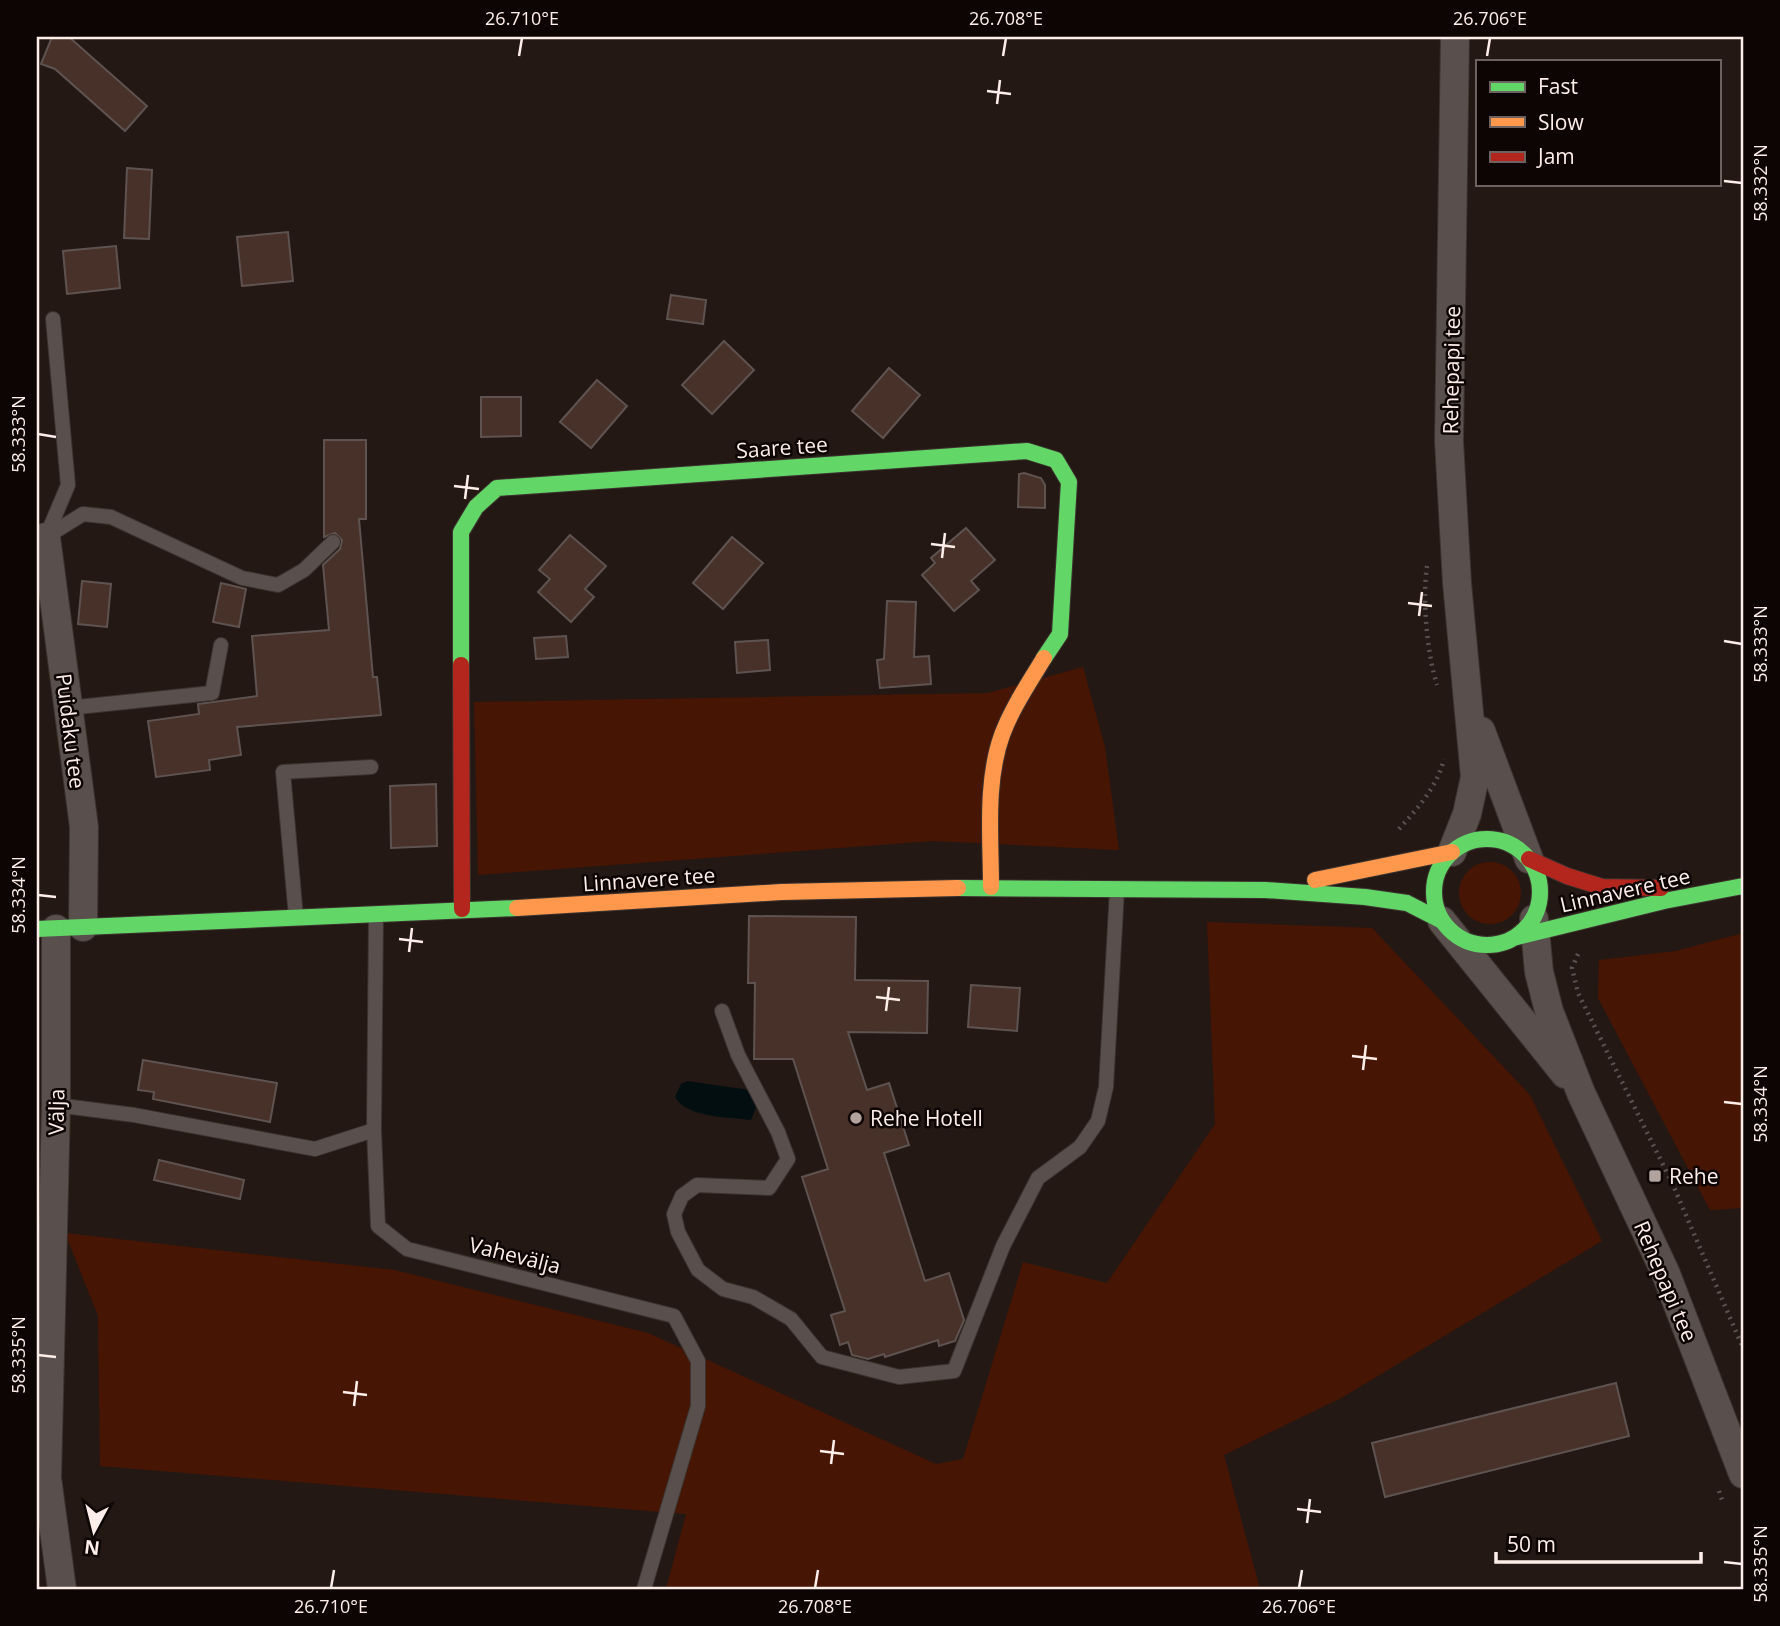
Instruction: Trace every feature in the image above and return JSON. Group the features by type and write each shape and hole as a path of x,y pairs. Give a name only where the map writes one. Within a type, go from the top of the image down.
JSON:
{"street":[{"name":"Rehepapi tee","path":"1452,852 1468,814 1475,776 1457,583 1449,441 1455,37"},
{"name":"Saare tee","path":"462,909 461,532 476,507 497,488 1027,452 1056,460 1069,482 1059,634 1023,692 1002,736 992,784 991,887"},
{"name":"Puidaku tee","path":"41,534 84,827 59,928"},
{"name":"Rehepapi tee","path":"1469,702 1529,859"},
{"name":"Linnavere tee","path":"1265,890 1452,852 1467,843 1483,839 1500,840 1516,847 1529,859 1537,873 1541,888 1540,904 1529,929"},
{"path":"1442,921 1433,892 1442,863 1452,852"},
{"name":"Linnavere tee","path":"1529,859 1567,876 1602,887 1743,885"},
{"name":"Linnavere tee","path":"59,928 781,892 991,887 1265,890 1365,897 1407,903 1442,921 1453,934 1468,943 1493,945 1502,944 1529,929 1743,885"},
{"name":"Rehepapi tee","path":"1442,921 1581,1093"},
{"name":"Välja","path":"59,928 47,1478 62,1589"},
{"name":"Rehepapi tee","path":"1529,929 1549,1011 1581,1093 1665,1274 1743,1474"}],"lane":[{"path":"41,534 68,485 53,319"},
{"path":"41,534 83,514 111,517 242,578 278,585 304,570 333,542"},
{"path":"68,708 212,693 221,645"},
{"path":"296,918 283,772 371,767"},
{"path":"722,1011 738,1055 778,1132 788,1159 769,1188 697,1185 681,1196 674,1214 678,1232 698,1270 723,1289 752,1297 791,1319 822,1357 899,1377 954,1371 1003,1246 1038,1178 1080,1147 1098,1121 1106,1087 1118,889"},
{"name":"Vahevälja","path":"376,913 374,1129 378,1226 407,1249 674,1316 698,1361 698,1406 644,1589"},
{"path":"56,1105 134,1115 315,1149 374,1129"}],"path":[{"path":"1582,947 1572,968 1578,993 1673,1185 1743,1348"},
{"path":"1717,1482 1723,1503"}],"shaded area":[{"path":"1083,667 1105,747 1119,850 933,841 478,875 474,702 988,693"},
{"path":"1484,862 1496,862 1512,871 1519,881 1519,905 1512,915 1496,924 1484,924 1473,919 1464,910 1459,899 1459,887 1464,876 1473,867"},
{"path":"1207,922 1372,928 1530,1095 1602,1241 1343,1397 1224,1455 1260,1589 666,1589 686,1514 100,1466 98,1316 65,1233 394,1270 648,1333 936,1464 963,1459 1023,1262 1107,1283 1215,1124"},
{"path":"1743,933 1743,1208 1710,1210 1598,998 1599,960 1676,951"},
{"path":"687,1081 757,1091 758,1103 751,1120 709,1115 688,1109 675,1097 681,1084"}],"building":[{"path":"52,37 69,37 147,106 125,131 55,69 41,64"},
{"path":"127,168 152,170 149,239 124,238"},
{"path":"288,232 293,281 242,286 237,237"},
{"path":"116,246 120,288 67,294 63,251"},
{"path":"671,295 706,300 703,324 667,319"},
{"path":"724,341 754,370 712,414 682,385"},
{"path":"889,368 920,395 883,438 852,411"},
{"path":"597,380 627,406 591,448 560,422"},
{"path":"481,397 521,397 521,436 481,437"},
{"path":"324,440 366,440 366,519 359,519 373,677 377,677 381,715 237,727 241,755 209,760 210,770 156,777 148,721 199,714 198,704 257,696 252,636 329,630 323,565 340,549 342,540 335,533 324,537"},
{"path":"1019,474 1041,478 1045,485 1045,508 1018,507"},
{"path":"966,528 995,560 971,581 979,590 954,611 922,575 935,563 931,558"},
{"path":"570,535 606,566 585,589 594,597 571,622 538,592 550,579 539,570"},
{"path":"732,537 763,563 723,609 693,583"},
{"path":"82,581 111,584 107,627 78,624"},
{"path":"221,583 246,589 239,627 213,622"},
{"path":"887,601 916,602 914,657 929,656 931,684 880,688 877,660 884,659"},
{"path":"566,636 568,657 536,659 534,638"},
{"path":"768,640 770,670 737,673 735,642"},
{"path":"436,784 437,846 391,848 390,786"},
{"name":"Rehe Hotell","path":"749,916 856,917 855,980 928,981 927,1033 848,1032 867,1090 889,1083 909,1145 884,1153 925,1281 949,1273 964,1320 955,1341 939,1346 938,1340 885,1357 884,1354 868,1359 852,1355 848,1342 840,1345 831,1315 845,1311 802,1177 828,1169 793,1059 754,1059 755,983 748,983"},
{"path":"971,985 1020,988 1017,1031 968,1027"},
{"path":"143,1060 277,1083 270,1122 153,1099 154,1092 138,1090"},
{"path":"159,1160 244,1180 240,1199 154,1180"},
{"path":"1616,1383 1629,1436 1385,1497 1372,1443"}],"traffic: fast":[{"path":"461,665 461,532 476,507 497,488 1027,451 1056,460 1069,482 1060,634 1044,658"},
{"path":"1487,839 1507,843 1525,854 1536,872 1540,892 1536,912 1525,930 1507,941 1487,945 1467,941 1449,930 1438,912 1434,892 1438,872 1449,854 1467,843 1487,839"},
{"path":"1517,937 1664,901 1743,886"},
{"path":"958,888 1265,890 1365,897 1407,903 1442,921"},
{"path":"37,929 517,908"}],"traffic: slow":[{"path":"991,887 990,810 997,753 1011,715 1044,658"},
{"path":"1315,880 1452,852"},
{"path":"517,908 781,892 958,888"}],"traffic: jam":[{"path":"461,665 462,909"},
{"path":"1529,859 1567,876 1602,887 1661,888"}],"place":[{"name":"Rehe Hotell","path":"856,1118"},
{"name":"Rehe","path":"1655,1176"}]}
